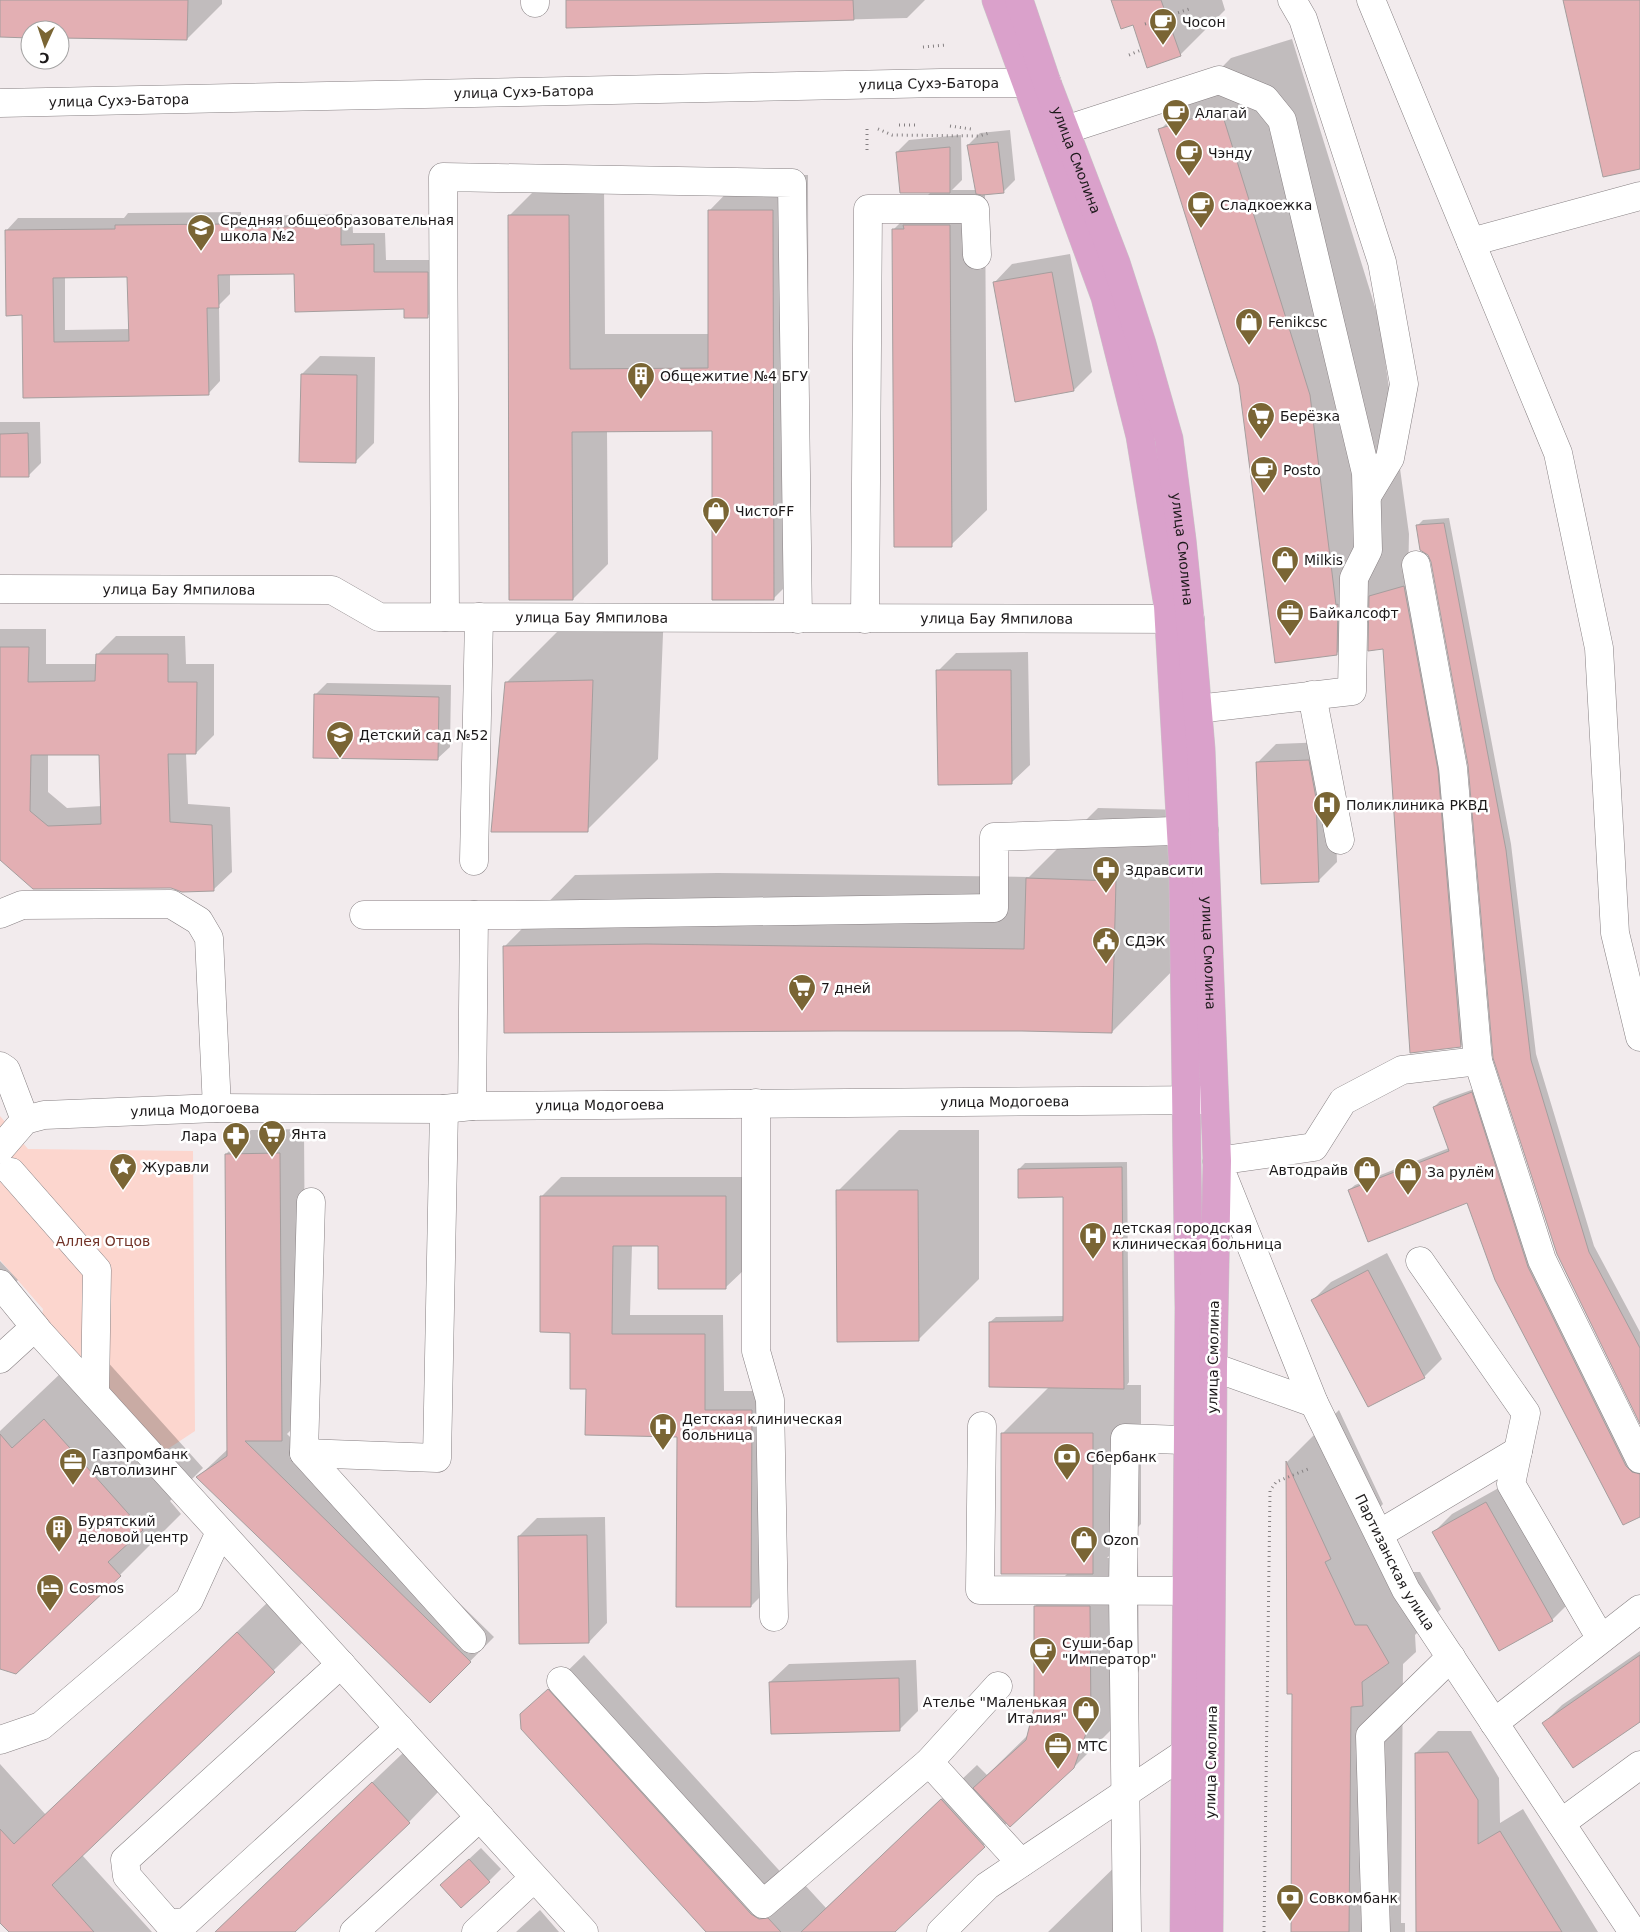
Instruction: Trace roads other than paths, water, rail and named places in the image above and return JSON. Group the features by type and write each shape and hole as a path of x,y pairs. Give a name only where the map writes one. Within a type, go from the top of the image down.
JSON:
{"main road":[{"path":"996,0 1036,83 1105,297 1140,436 1168,606 1180,619 1193,831 1186,1100 1189,1308 1200,1441"},
{"name":"улица Смолина","path":"1019,0 1036,83 1065,130 1116,263 1142,344 1169,439 1182,540 1180,619 1198,709 1193,831 1214,1100 1216,1161 1213,1366 1200,1441 1199,1591 1211,1736 1209,1932"},
{"path":"1184,1932 1186,1753 1199,1591"}],"street":[{"path":"1292,0 1303,19 1382,262 1404,384 1390,458 1366,496"},
{"path":"1371,0 1558,454 1599,648 1614,933 1640,1037"},
{"path":"1065,130 1219,80 1265,99 1282,120 1366,473 1368,550 1354,578 1352,691 1198,709"},
{"name":"улица Сухэ-Батора","path":"0,103 882,84 1036,83"},
{"path":"445,617 443,177 792,183 798,619"},
{"path":"1471,242 1640,196"},
{"path":"865,619 868,209 975,209 977,255"},
{"path":"1416,565 1453,768 1478,1061 1542,1260 1640,1459"},
{"name":"улица Бау Ямпилова","path":"0,589 332,590 379,617 1180,619"},
{"path":"474,861 479,617"},
{"path":"1312,696 1340,840"},
{"path":"364,915 994,908 994,837 1193,831"},
{"path":"0,914 22,905 171,904 199,922 209,938 217,1108"},
{"path":"472,1106 474,915"},
{"path":"1216,1161 1314,1147 1343,1101 1402,1070 1478,1061"},
{"path":"0,1066 6,1070 25,1120 6,1161 97,1270 95,1393"},
{"name":"улица Модогоева","path":"25,1120 44,1115 217,1108 444,1109 472,1106 1214,1100"},
{"path":"756,1103 756,1351 770,1400 774,1617"},
{"path":"304,1453 437,1458 444,1109"},
{"name":"Партизанская улица","path":"1216,1161 1314,1403 1406,1590 1633,1932"},
{"path":"311,1202 304,1453 472,1638"},
{"path":"1420,1261 1526,1413 1511,1484 1601,1639"},
{"path":"0,1284 35,1327 584,1932"},
{"path":"0,1359 35,1327"},
{"path":"1213,1366 1314,1403"},
{"path":"982,1426 980,1590 1199,1591"},
{"path":"1127,1932 1124,1591 1125,1438 1200,1441"},
{"path":"1378,1534 1518,1451"},
{"path":"0,1740 41,1726 189,1600 220,1532"},
{"path":"1494,1722 1640,1609"},
{"path":"1376,1932 1370,1736 1451,1657"},
{"path":"341,1664 125,1860 127,1876 169,1924 186,1922 400,1728"},
{"path":"561,1681 764,1904 929,1762 998,1686"},
{"path":"941,1932 988,1886 1211,1736"},
{"path":"929,1762 1021,1863"},
{"path":"1561,1823 1640,1765"},
{"path":"354,1932 480,1817"},
{"path":"476,1932 534,1878"}],"place":[{"name":"Чосон","path":"1163,46"},
{"name":"Алагай","path":"1176,137"},
{"name":"Чэнду","path":"1189,177"},
{"name":"Сладкоежка","path":"1201,229"},
{"name":"Средняя общеобразовательная школа №2","path":"201,252"},
{"name":"Fenikcsc","path":"1249,346"},
{"name":"Общежитие №4 БГУ","path":"641,400"},
{"name":"Берёзка","path":"1261,440"},
{"name":"Posto","path":"1264,494"},
{"name":"ЧистоFF","path":"716,535"},
{"name":"Milkis","path":"1285,584"},
{"name":"Байкалсофт","path":"1290,637"},
{"name":"Детский сад №52","path":"340,759"},
{"name":"Поликлиника РКВД","path":"1327,829"},
{"name":"Здравсити","path":"1106,894"},
{"name":"СДЭК","path":"1106,965"},
{"name":"7 дней","path":"802,1012"},
{"name":"Янта","path":"272,1158"},
{"name":"Лара","path":"236,1160"},
{"name":"Журавли","path":"123,1191"},
{"name":"Автодрайв","path":"1367,1194"},
{"name":"За рулём","path":"1408,1196"},
{"name":"детская городская клиническая больница","path":"1093,1260"},
{"name":"Детская клиническая больница","path":"663,1451"},
{"name":"Сбербанк","path":"1067,1481"},
{"name":"Газпромбанк Автолизинг","path":"73,1486"},
{"name":"Бурятский деловой центр","path":"59,1553"},
{"name":"Ozon","path":"1084,1564"},
{"name":"Cosmos","path":"50,1612"},
{"name":"Суши-бар \"Император\"","path":"1043,1675"},
{"name":"Ателье \"Маленькая Италия\"","path":"1086,1734"},
{"name":"МТС","path":"1058,1770"},
{"name":"Совкомбанк","path":"1290,1922"}],"park label":[{"name":"Аллея Отцов","path":"103,1241"}]}
